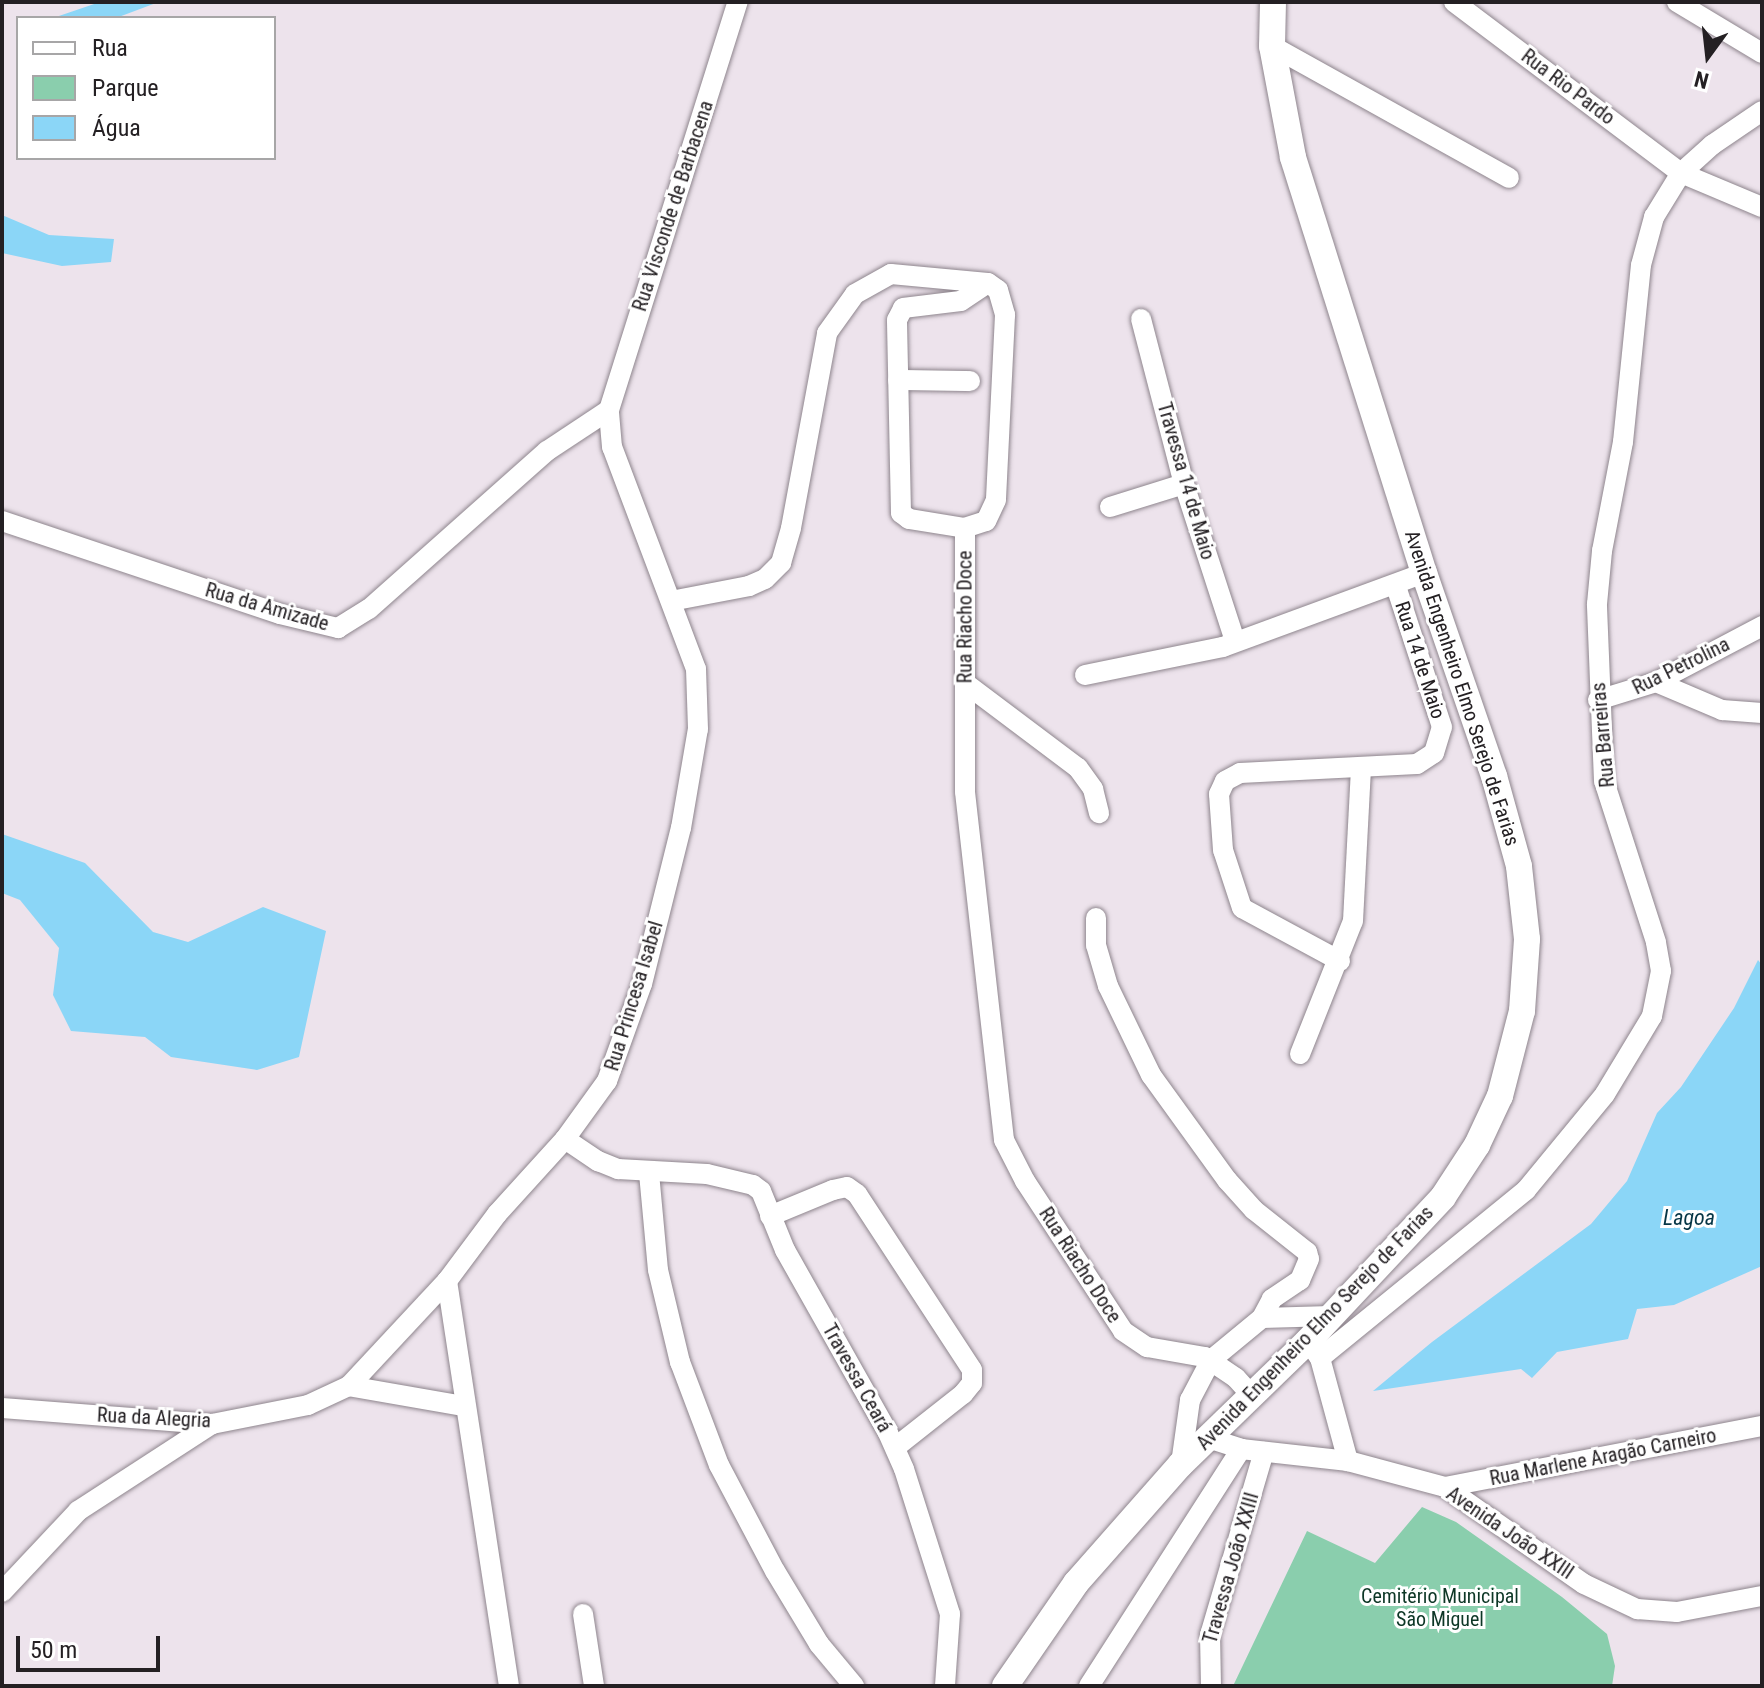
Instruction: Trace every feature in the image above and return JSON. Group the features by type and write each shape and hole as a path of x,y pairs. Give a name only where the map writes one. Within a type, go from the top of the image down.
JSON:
{"main road":[{"name":"Avenida Engenheiro Elmo Serejo de Farias","path":"1005,1686 1076,1583 1181,1464 1252,1396 1314,1349 1331,1316 1443,1197 1477,1145 1500,1096 1522,1011 1527,939 1519,866 1494,776 1424,573 1293,157 1272,46 1273,2"}],"street":[{"name":"Rua Visconde de Barbacena","path":"609,410 738,2"},
{"name":"Rua Rio Pardo","path":"1454,2 1681,173 1762,207"},
{"path":"1677,2 1762,53"},
{"path":"1272,46 1509,178"},
{"name":"Rua Barreiras","path":"1314,1349 1526,1190 1605,1094 1652,1016 1659,995 1661,971 1656,942 1604,781 1598,700 1599,576 1623,442 1641,265 1654,217 1681,173 1712,145 1762,111"},
{"path":"671,601 749,586 765,579 781,563 791,528 827,333 855,294 891,274 988,283"},
{"path":"965,528 909,519 901,513 898,311 961,301 988,283"},
{"name":"Rua Riacho Doce","path":"988,283 998,290 1005,315 998,483 993,512 979,525 965,528 965,792 995,1080 1008,1153 1123,1331 1147,1347 1211,1360 1236,1378 1252,1396"},
{"name":"Travessa 14 de Maio","path":"1141,319 1184,484 1235,641"},
{"path":"898,380 970,381"},
{"name":"Rua da Amizade","path":"2,521 280,614 338,628 369,609 547,451 609,410"},
{"name":"Rua Princesa Isabel","path":"447,1281 497,1214 593,1103 617,1059 642,984 681,828 700,700 696,669 612,447 609,410"},
{"path":"1110,507 1184,484"},
{"path":"1085,675 1188,657 1396,586 1424,573"},
{"name":"Rua 14 de Maio","path":"1340,961 1242,908 1223,850 1219,794 1225,781 1240,773 1361,769 1417,764 1428,759 1440,743 1442,727 1396,586"},
{"name":"Rua Petrolina","path":"1598,700 1656,682 1762,626"},
{"path":"1656,682 1722,710 1762,713"},
{"path":"965,683 1078,768 1093,789 1099,813"},
{"path":"1300,1054 1340,961 1356,905 1361,769"},
{"path":"1096,918 1096,945 1108,986 1151,1075 1227,1180 1254,1210 1307,1252 1306,1269 1300,1280 1272,1299 1262,1318 1211,1360 1190,1400 1181,1464"},
{"name":"Travessa Ceará","path":"565,1139 598,1161 618,1169 707,1174 753,1185 761,1191 785,1250 896,1447 950,1614 945,1686"},
{"path":"649,1173 658,1270 680,1362 719,1465 775,1571 819,1644 854,1686"},
{"path":"770,1216 833,1190 847,1187 857,1194 972,1370 972,1383 963,1394 896,1447"},
{"path":"447,1281 509,1686"},
{"name":"Rua da Alegria","path":"2,1408 212,1424 308,1405 349,1386 447,1281"},
{"path":"1262,1318 1331,1316"},
{"path":"1314,1349 1348,1461"},
{"path":"349,1386 464,1406"},
{"path":"2,1592 78,1511 212,1424"},
{"name":"Rua Marlene Aragão Carneiro","path":"1445,1487 1762,1426"},
{"name":"Avenida João XXIII","path":"1208,1438 1241,1449 1348,1461 1445,1487 1584,1584 1637,1609 1677,1612 1762,1596"},
{"path":"1089,1686 1241,1449"},
{"name":"Travessa João XXIII","path":"1211,1686 1210,1635 1264,1452"},
{"path":"583,1614 594,1686"}],"green space":[{"name":"Cemitério Municipal São Miguel","path":"1422,1507 1456,1522 1562,1597 1607,1634 1615,1666 1612,1686 1233,1686 1307,1531 1375,1563"}],"water":[{"path":"100,2 156,2 121,16 59,16"},
{"path":"2,215 49,235 114,239 111,262 62,266 2,253"},
{"path":"2,834 85,863 153,932 188,942 263,907 326,931 299,1057 257,1070 171,1057 145,1037 71,1031 53,995 59,948 20,900 2,893"},
{"name":"Lagoa","path":"1758,960 1762,965 1762,1266 1674,1305 1637,1309 1628,1339 1557,1352 1532,1378 1521,1369 1373,1391 1432,1342 1591,1224 1627,1181 1657,1113 1681,1087 1734,1008"}]}
